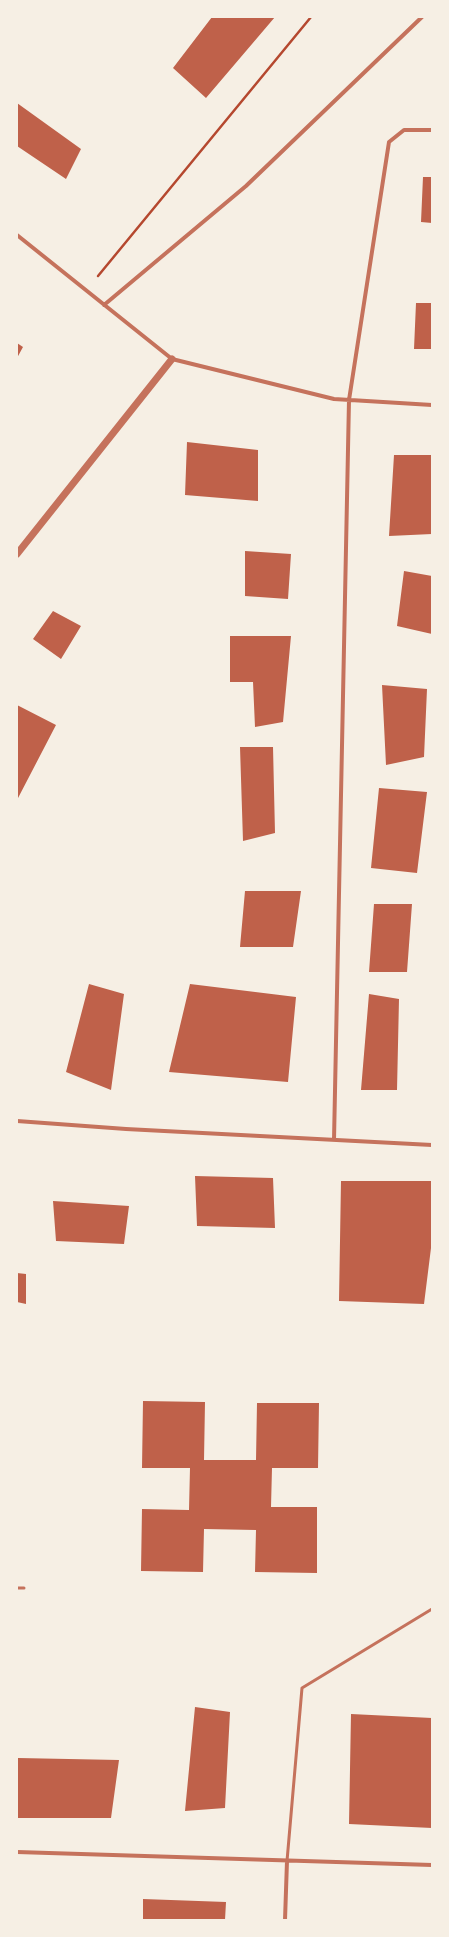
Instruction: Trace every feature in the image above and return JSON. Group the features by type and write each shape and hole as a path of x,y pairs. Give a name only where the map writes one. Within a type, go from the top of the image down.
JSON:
{"street":[{"path":"104,305 246,186 422,17"},
{"path":"334,1140 349,400 389,142 404,130 432,130"},
{"path":"17,236 172,359 334,399 432,405"},
{"path":"17,554 172,359"},
{"path":"17,1121 126,1129 432,1145"},
{"path":"17,1852 432,1865"},
{"path":"286,1920 288,1861"}],"lane":[{"path":"17,1588 24,1588"},
{"path":"288,1861 302,1688 432,1609"}],"path":[{"path":"86,290 311,17"}],"building":[{"path":"212,17 275,17 206,98 173,68"},
{"path":"17,103 81,149 66,179 17,146"},
{"path":"423,177 432,177 432,223 421,222"},
{"path":"416,303 432,303 432,349 414,349"},
{"path":"17,343 23,347 17,358"},
{"path":"187,442 258,450 258,501 185,495"},
{"path":"394,455 432,455 432,534 389,536"},
{"path":"245,551 291,554 288,599 245,596"},
{"path":"404,571 432,576 432,634 397,626"},
{"path":"53,611 81,626 61,659 33,639"},
{"path":"230,636 291,636 283,722 255,727 253,682 230,682"},
{"path":"382,685 427,689 424,757 386,765"},
{"path":"17,705 56,725 17,800"},
{"path":"240,747 273,747 275,833 243,841"},
{"path":"379,788 427,792 417,873 371,868"},
{"path":"245,891 301,891 293,947 240,947"},
{"path":"374,904 412,904 407,972 369,972"},
{"path":"89,984 124,994 111,1090 66,1072"},
{"path":"190,984 296,997 288,1082 169,1072"},
{"path":"369,994 399,999 397,1090 361,1090"},
{"path":"195,1176 273,1178 275,1228 197,1226"},
{"path":"341,1181 432,1181 432,1240 424,1304 339,1301"},
{"path":"53,1201 129,1206 124,1244 56,1241"},
{"path":"17,1273 26,1274 26,1304 17,1302"},
{"path":"143,1401 205,1402 204,1460 256,1460 257,1403 319,1403 318,1468 272,1468 271,1507 317,1507 317,1573 255,1572 256,1530 204,1529 203,1572 141,1571 142,1509 189,1510 190,1468 142,1468"},
{"path":"195,1707 230,1712 225,1808 185,1811"},
{"path":"351,1714 432,1718 432,1828 349,1824"},
{"path":"18,1758 119,1760 111,1818 18,1818"},
{"path":"143,1899 226,1902 225,1920 143,1920"}]}
